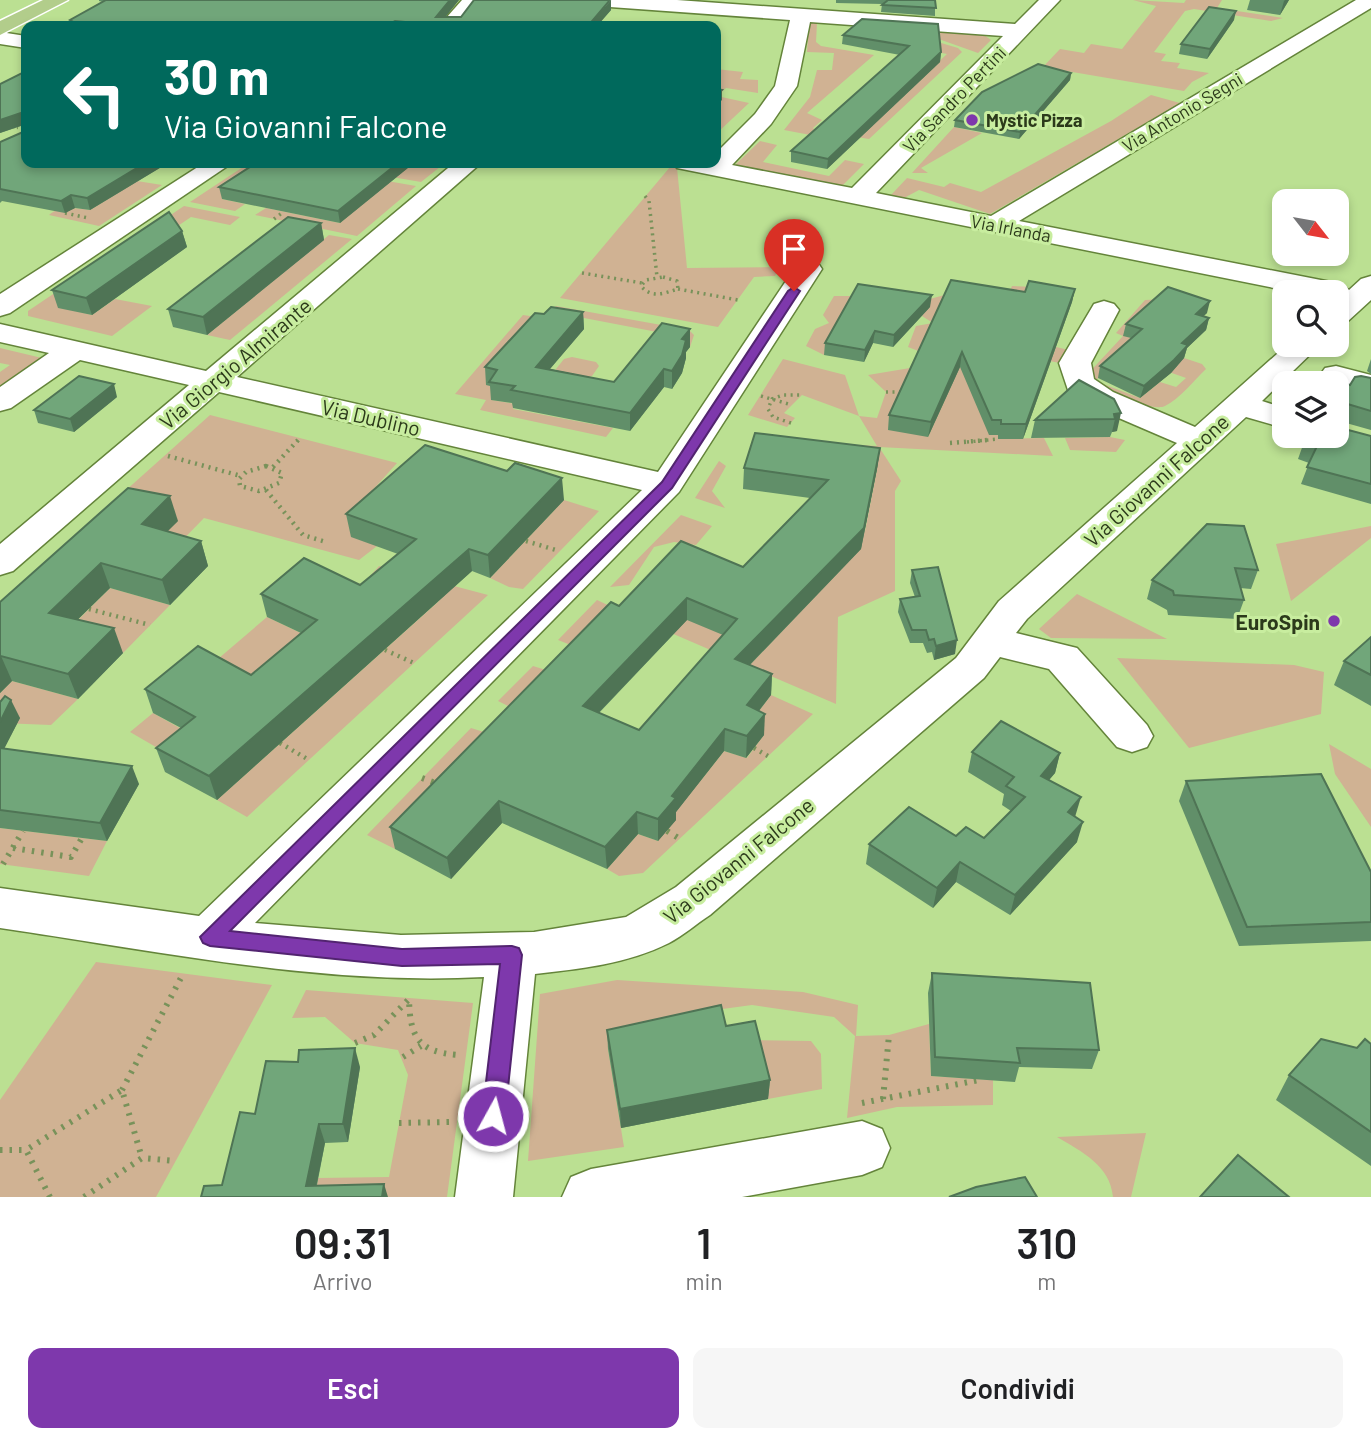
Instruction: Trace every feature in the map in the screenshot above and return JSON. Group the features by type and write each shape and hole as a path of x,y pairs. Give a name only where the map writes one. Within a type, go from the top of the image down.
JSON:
{"main road":[{"path":"3,27 58,0"}],"street":[{"path":"454,21 473,0"},
{"path":"596,0 627,10 801,14 1020,31"},
{"name":"Via Sandro Pertini","path":"858,197 1051,0"},
{"name":"Via Antonio Segni","path":"994,225 1370,0"},
{"path":"721,163 764,119 786,86 801,14"},
{"path":"3,27 21,39"},
{"path":"0,307 211,168"},
{"name":"Via Giorgio Almirante","path":"0,563 463,168"},
{"name":"Via Irlanda","path":"710,168 1272,281"},
{"path":"210,937 667,485 808,269"},
{"path":"1104,310 1075,363 1079,383 1102,399 1200,441"},
{"name":"Via Dublino","path":"0,333 667,485"},
{"path":"0,401 75,349"},
{"name":"Via Giovanni Falcone","path":"0,908 210,937 402,957 512,955 592,947 648,930 693,901 970,668 1013,610 1292,357"},
{"path":"1349,379 1371,385"},
{"path":"1239,404 1272,414"},
{"path":"990,641 1063,658 1132,736"},
{"path":"484,1197 512,955"},
{"path":"591,1197 864,1118"}],"path":[{"path":"1,126 15,119"},
{"path":"1,126 18,128"},
{"path":"645,197 649,201 657,277"},
{"path":"77,216 86,209"},
{"path":"274,219 283,212"},
{"path":"582,273 642,283 657,277 674,279 679,284 678,289"},
{"path":"642,283 642,289 651,294 664,295 678,289 738,300"},
{"path":"886,392 905,392"},
{"path":"760,395 792,405"},
{"path":"791,423 773,417 768,409 772,399 783,395 802,395"},
{"path":"273,467 282,476 279,483 267,490 245,489 239,484 242,476 254,468 273,467 300,438"},
{"path":"950,443 999,439"},
{"path":"165,455 242,476"},
{"path":"267,490 303,535 326,542"},
{"path":"526,541 560,551"},
{"path":"89,609 150,625"},
{"path":"385,650 414,663"},
{"path":"280,743 309,760"},
{"path":"754,748 768,756"},
{"path":"422,778 442,786"},
{"path":"3,864 23,831"},
{"path":"667,831 680,838"},
{"path":"13,848 71,857 82,838"},
{"path":"0,1150 26,1150 122,1090 183,974"},
{"path":"355,1043 374,1035 409,999 408,1026 421,1046 442,1055 466,1055"},
{"path":"864,1118 889,1035"},
{"path":"403,1057 421,1046"},
{"path":"864,1118 979,1080"},
{"path":"122,1090 142,1158"},
{"path":"400,1123 457,1121"},
{"path":"26,1150 50,1197"},
{"path":"84,1197 142,1158 176,1161"}],"shaded area":[{"path":"1133,0 1184,3 1186,0 1222,0 1217,8 1283,18 1271,21 1194,9 1185,11 1154,52 1166,54 1161,61 1180,63 1177,68 1209,73 1192,82 1184,91 1043,67 1060,49 1084,53 1091,44 1122,49 1156,6"},
{"path":"809,22 817,23 816,42 821,46 874,55 807,113 822,120 813,128 821,137 784,130 810,97 817,70 832,70 834,53 807,52"},
{"path":"838,24 984,35 991,40 978,53 933,37"},
{"path":"931,40 958,48 962,52 869,139 826,132 861,134 947,54 917,48"},
{"path":"721,70 743,72 740,79 758,80 758,93 726,88 721,92"},
{"path":"1151,95 1180,103 990,214 919,190 904,198 891,195 907,178 944,187 950,183 981,192 1111,121"},
{"path":"721,97 749,103 721,129"},
{"path":"954,127 982,133 921,168 928,173 912,173"},
{"path":"760,141 777,145 763,162 829,176 845,160 864,164 842,186 735,165"},
{"path":"241,168 312,168 416,186 357,236 255,215 266,208 340,223 383,187 222,199 245,204 235,211 190,202"},
{"path":"340,168 439,168 421,182"},
{"path":"669,168 677,168 687,268 780,267 775,276 754,277 718,327 560,298"},
{"path":"137,181 162,185 99,226 49,215 63,208 90,210"},
{"path":"184,206 240,217 230,225 191,217 59,307 92,315 115,299 152,306 112,336 28,316 28,311"},
{"path":"329,235 352,239 230,340 207,335"},
{"path":"1012,286 1065,288 1053,356 1056,347 1069,350 1065,364 988,349 999,439 1044,438 1053,456 879,447 901,481 895,491 895,591 838,617 836,704 627,614 865,531 877,469 759,440 877,446 859,416 877,418 886,392 868,375 916,367 928,437 963,359 1005,303"},
{"path":"948,294 921,352 908,347 916,326 933,323 922,316 930,299"},
{"path":"834,296 857,296 824,355 806,346 815,329 829,323 823,315"},
{"path":"1165,299 1124,335 1139,341 1095,381 1140,398 1160,382 1176,387 1186,378 1169,372 1184,358 1202,364 1206,369 1181,394 1165,406 1149,406 1112,392 1085,377 1123,336 1116,333 1145,300"},
{"path":"556,306 689,330 694,335 690,347 674,343 678,336 584,318 499,388 492,400 516,404 513,409 613,428 606,437 480,410 486,400 455,394 523,315 544,318"},
{"path":"0,348 42,358 0,387 0,372 10,365 0,363"},
{"path":"572,357 596,362 599,366 592,376 578,379 558,375 556,369 564,359"},
{"path":"783,359 845,375 859,416 802,395 784,413 795,418 787,427 748,415"},
{"path":"210,415 397,463 362,502 377,546 359,560 204,518 169,554 0,603"},
{"path":"1110,437 1125,440 1116,452 1070,450 1065,438"},
{"path":"719,461 726,466 712,491 725,508 695,498"},
{"path":"564,500 599,511 523,589 509,587 490,578"},
{"path":"681,515 712,526 696,545 674,542 654,547 629,585 610,587"},
{"path":"1371,526 1371,538 1291,601 1276,544"},
{"path":"379,566 488,595 247,817 217,800 439,601 349,600"},
{"path":"110,588 170,605 123,653 60,638"},
{"path":"1077,594 1167,639 1051,638 1039,629"},
{"path":"597,600 627,614 586,651 558,640"},
{"path":"267,617 322,643 258,698 205,670"},
{"path":"1117,658 1294,665 1324,672 1321,714 1189,748"},
{"path":"533,666 562,675 524,714 498,701"},
{"path":"12,681 78,699 51,725 0,723 0,693"},
{"path":"771,695 813,714 643,873 619,876 607,869 638,834 658,841 656,811 702,779 724,751 747,758 763,736 746,727"},
{"path":"153,713 203,741 161,750 130,732"},
{"path":"471,728 503,738 395,849 367,835"},
{"path":"1329,744 1371,769 1371,827 1335,774"},
{"path":"0,828 107,841 89,876 0,864"},
{"path":"96,962 272,985 156,1197 0,1197 0,1100"},
{"path":"617,980 803,992 858,1005 856,1036 889,1035 929,1024 931,1076 993,1080 993,1105 897,1107 847,1118 855,1036 834,1017 752,1005 693,1013 608,1049 624,1147 528,1161 540,994"},
{"path":"306,990 473,1003 447,1197 315,1197 318,1178 389,1177 408,1075 398,1050 355,1043 325,1017 292,1018"},
{"path":"754,1040 811,1041 821,1054 822,1089 768,1099"},
{"path":"1146,1133 1131,1197 1113,1197 1111,1186 1101,1168 1085,1154 1057,1137"}],"building":[{"path":"106,0 450,0 436,17 461,17 474,0 610,0 592,21 70,20"},
{"path":"888,0 935,0 936,8 882,5"},
{"path":"1209,7 1236,11 1210,49 1181,44"},
{"path":"862,19 938,24 941,52 828,159 791,151 909,46 843,35"},
{"path":"1038,64 1071,73 1020,132 955,120 982,92"},
{"path":"21,74 21,113 0,120 0,84"},
{"path":"21,133 21,168 137,168 87,198 71,195 61,201 0,189 0,142"},
{"path":"248,168 392,168 338,211 219,187"},
{"path":"169,212 182,231 86,298 52,290"},
{"path":"288,217 321,223 203,317 168,309"},
{"path":"951,280 1025,292 1029,281 1075,289 1026,424 1001,424 1001,420 992,420 962,352 931,422 889,415"},
{"path":"858,284 932,295 894,335 875,331 865,350 825,343"},
{"path":"1168,287 1210,301 1196,314 1209,318 1182,343 1188,345 1144,386 1100,366 1142,329 1126,324"},
{"path":"551,307 583,312 536,367 614,382 662,323 690,329 682,339 686,340 682,355 672,371 664,369 630,413 511,390 515,386 489,382 497,370 485,367 535,313 544,314"},
{"path":"79,376 114,384 70,419 34,410"},
{"path":"1355,377 1371,378 1371,411 1349,404 1349,385"},
{"path":"1079,380 1114,399 1121,413 1114,414 1115,419 1035,420"},
{"path":"1349,430 1371,436 1371,484 1307,467 1316,448 1349,448"},
{"path":"755,433 880,448 864,528 735,659 772,674 747,705 765,714 747,736 725,729 672,796 676,798 658,819 637,812 605,847 499,801 447,858 390,827 611,602 619,606 681,541 743,567 828,480 744,468","holes":["687,598 737,619 639,730 583,706"]},
{"path":"425,445 507,471 515,463 562,478 488,555 469,549 209,776 156,748 195,717 145,689 198,646 251,675 317,620 261,594 304,558 360,585 416,539 346,514"},
{"path":"128,488 170,496 142,524 201,541 162,580 101,563 49,613 114,628 68,674 0,657 0,602"},
{"path":"1207,524 1244,526 1258,570 1235,568 1244,600 1174,595 1173,591 1152,580"},
{"path":"938,567 957,640 936,646 934,639 929,640 926,630 912,630 900,599 920,596 912,570"},
{"path":"1371,637 1371,675 1344,661"},
{"path":"5,696 11,700 0,722 0,702"},
{"path":"1001,721 1060,753 1041,776 1081,797 1068,812 1083,822 1015,895 960,862 937,888 869,844 909,807 956,836 966,827 984,838 1025,797 1006,786 1014,777 972,752"},
{"path":"0,748 132,766 100,823 0,810"},
{"path":"1321,774 1371,872 1371,922 1247,927 1186,781"},
{"path":"932,973 1090,983 1099,1050 1017,1048 1020,1063 935,1057"},
{"path":"721,1005 726,1026 755,1021 770,1080 620,1109 607,1030"},
{"path":"1321,1039 1357,1048 1365,1039 1371,1044 1371,1132 1289,1075"},
{"path":"355,1048 343,1124 319,1124 306,1186 384,1184 382,1197 201,1197 204,1186 222,1185 240,1112 255,1114 266,1061 298,1062 299,1050"},
{"path":"1238,1155 1289,1197 1200,1197"},
{"path":"1025,1177 1037,1197 949,1197 976,1187"}],"place":[{"name":"Mystic Pizza","path":"972,120"},
{"name":"EuroSpin","path":"1334,621"}],"route":[{"path":"493,1116 512,955 402,957 210,937 667,485 794,291"}]}
